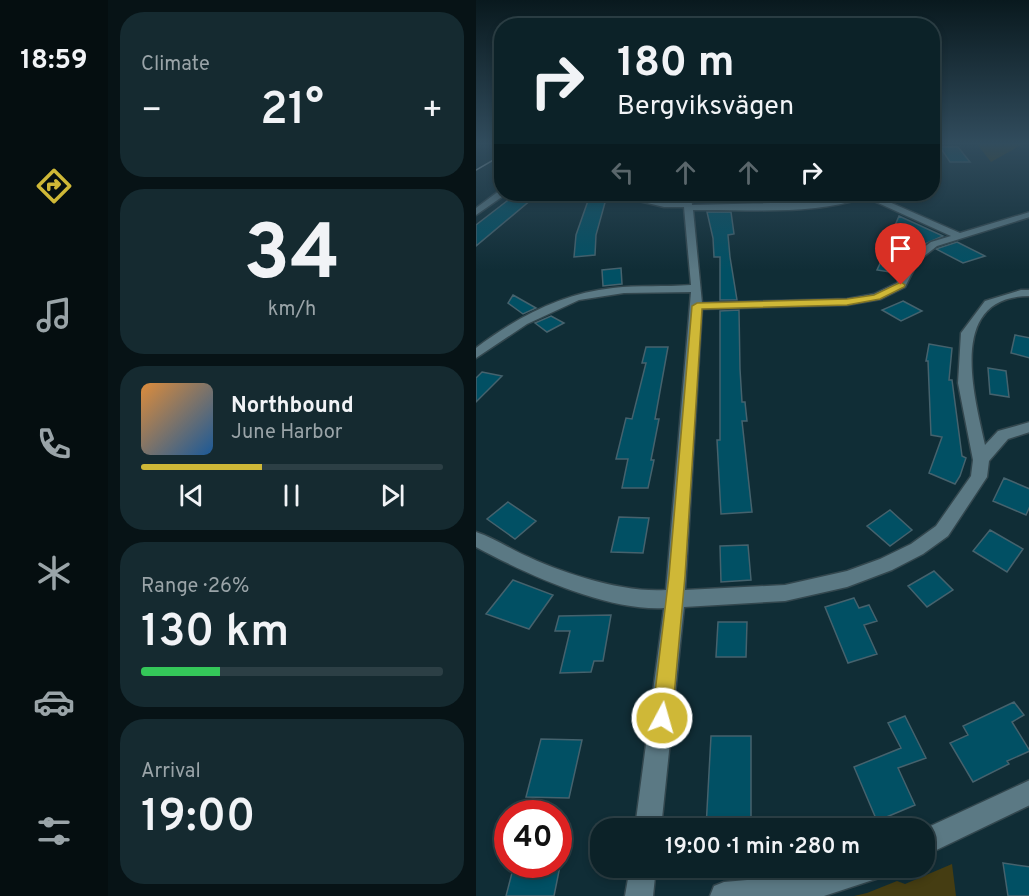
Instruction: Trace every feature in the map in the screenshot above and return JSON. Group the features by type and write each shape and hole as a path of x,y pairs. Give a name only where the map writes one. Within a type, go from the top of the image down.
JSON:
{"street":[{"path":"476,212 494,199"},
{"path":"649,201 664,204 840,201"},
{"path":"881,201 957,235"},
{"path":"649,818 675,599 697,306 688,202"},
{"path":"697,306 847,302 877,297 901,285 914,259 922,251 957,235 1030,214"},
{"path":"476,354 502,332 554,304 611,291 696,288"},
{"path":"476,539 518,561 585,586 648,600 785,593 847,579 886,565 917,549 942,531 979,477 981,460 965,383 967,333 989,303 1021,293 1030,293"},
{"path":"981,460 1003,435 1030,427"},
{"path":"935,838 1030,792"},
{"path":"639,896 641,878"},
{"path":"724,896 806,888 839,878"}],"shaded area":[{"path":"952,864 956,896 854,896 897,881 905,884 919,878 935,878 935,871"}],"building":[{"path":"507,201 530,201 476,246 476,225"},
{"path":"588,201 605,201 596,235 595,255 574,257 576,235"},
{"path":"707,212 731,212 734,234 728,235 737,300 720,300 720,257 714,257 713,238"},
{"path":"899,216 943,236 925,244 894,228"},
{"path":"911,237 896,273 877,270 886,251"},
{"path":"957,242 985,256 963,263 936,249"},
{"path":"621,268 622,284 603,286 602,270"},
{"path":"513,295 536,308 523,314 508,303"},
{"path":"903,301 922,311 901,321 882,310"},
{"path":"739,310 742,402 745,402 747,421 742,421 752,512 721,514 717,440 720,440 720,311"},
{"path":"551,316 564,323 547,332 535,323"},
{"path":"1015,335 1030,338 1030,358 1011,353"},
{"path":"929,344 952,348 949,380 952,380 962,456 966,458 955,484 929,473 942,437 931,435 928,361 926,361"},
{"path":"646,347 668,347 655,419 659,419 651,460 654,460 648,488 622,488 628,459 616,459 626,418 632,419 646,363 642,363"},
{"path":"988,368 1006,371 1009,397 990,394"},
{"path":"482,372 502,376 476,402 476,378"},
{"path":"1004,478 1030,489 1030,506 1026,515 993,501"},
{"path":"508,502 536,521 515,539 487,519"},
{"path":"890,510 912,530 890,546 867,526"},
{"path":"619,517 649,518 643,553 611,552"},
{"path":"990,530 1023,549 1007,572 973,551"},
{"path":"748,545 751,580 721,582 720,546"},
{"path":"934,571 953,590 927,607 908,586"},
{"path":"513,580 553,595 529,629 486,614"},
{"path":"854,598 859,608 869,605 877,621 864,625 877,654 848,663 825,607"},
{"path":"611,615 603,661 594,661 591,672 560,673 570,631 555,631 559,616"},
{"path":"718,622 747,622 746,657 716,657"},
{"path":"1014,702 1024,715 1012,722 1030,751 1007,761 1009,764 973,782 950,743 968,735 963,726"},
{"path":"905,716 926,758 898,768 915,805 884,818 876,818 854,767 901,748 888,723"},
{"path":"711,736 751,736 751,818 707,818"},
{"path":"541,739 582,740 569,798 526,797"},
{"path":"1003,863 1030,867 1030,896 1008,896"},
{"path":"511,878 558,878 554,896 506,896"}],"route":[{"path":"662,718 677,576 697,306 847,302 877,297 901,285"}]}
